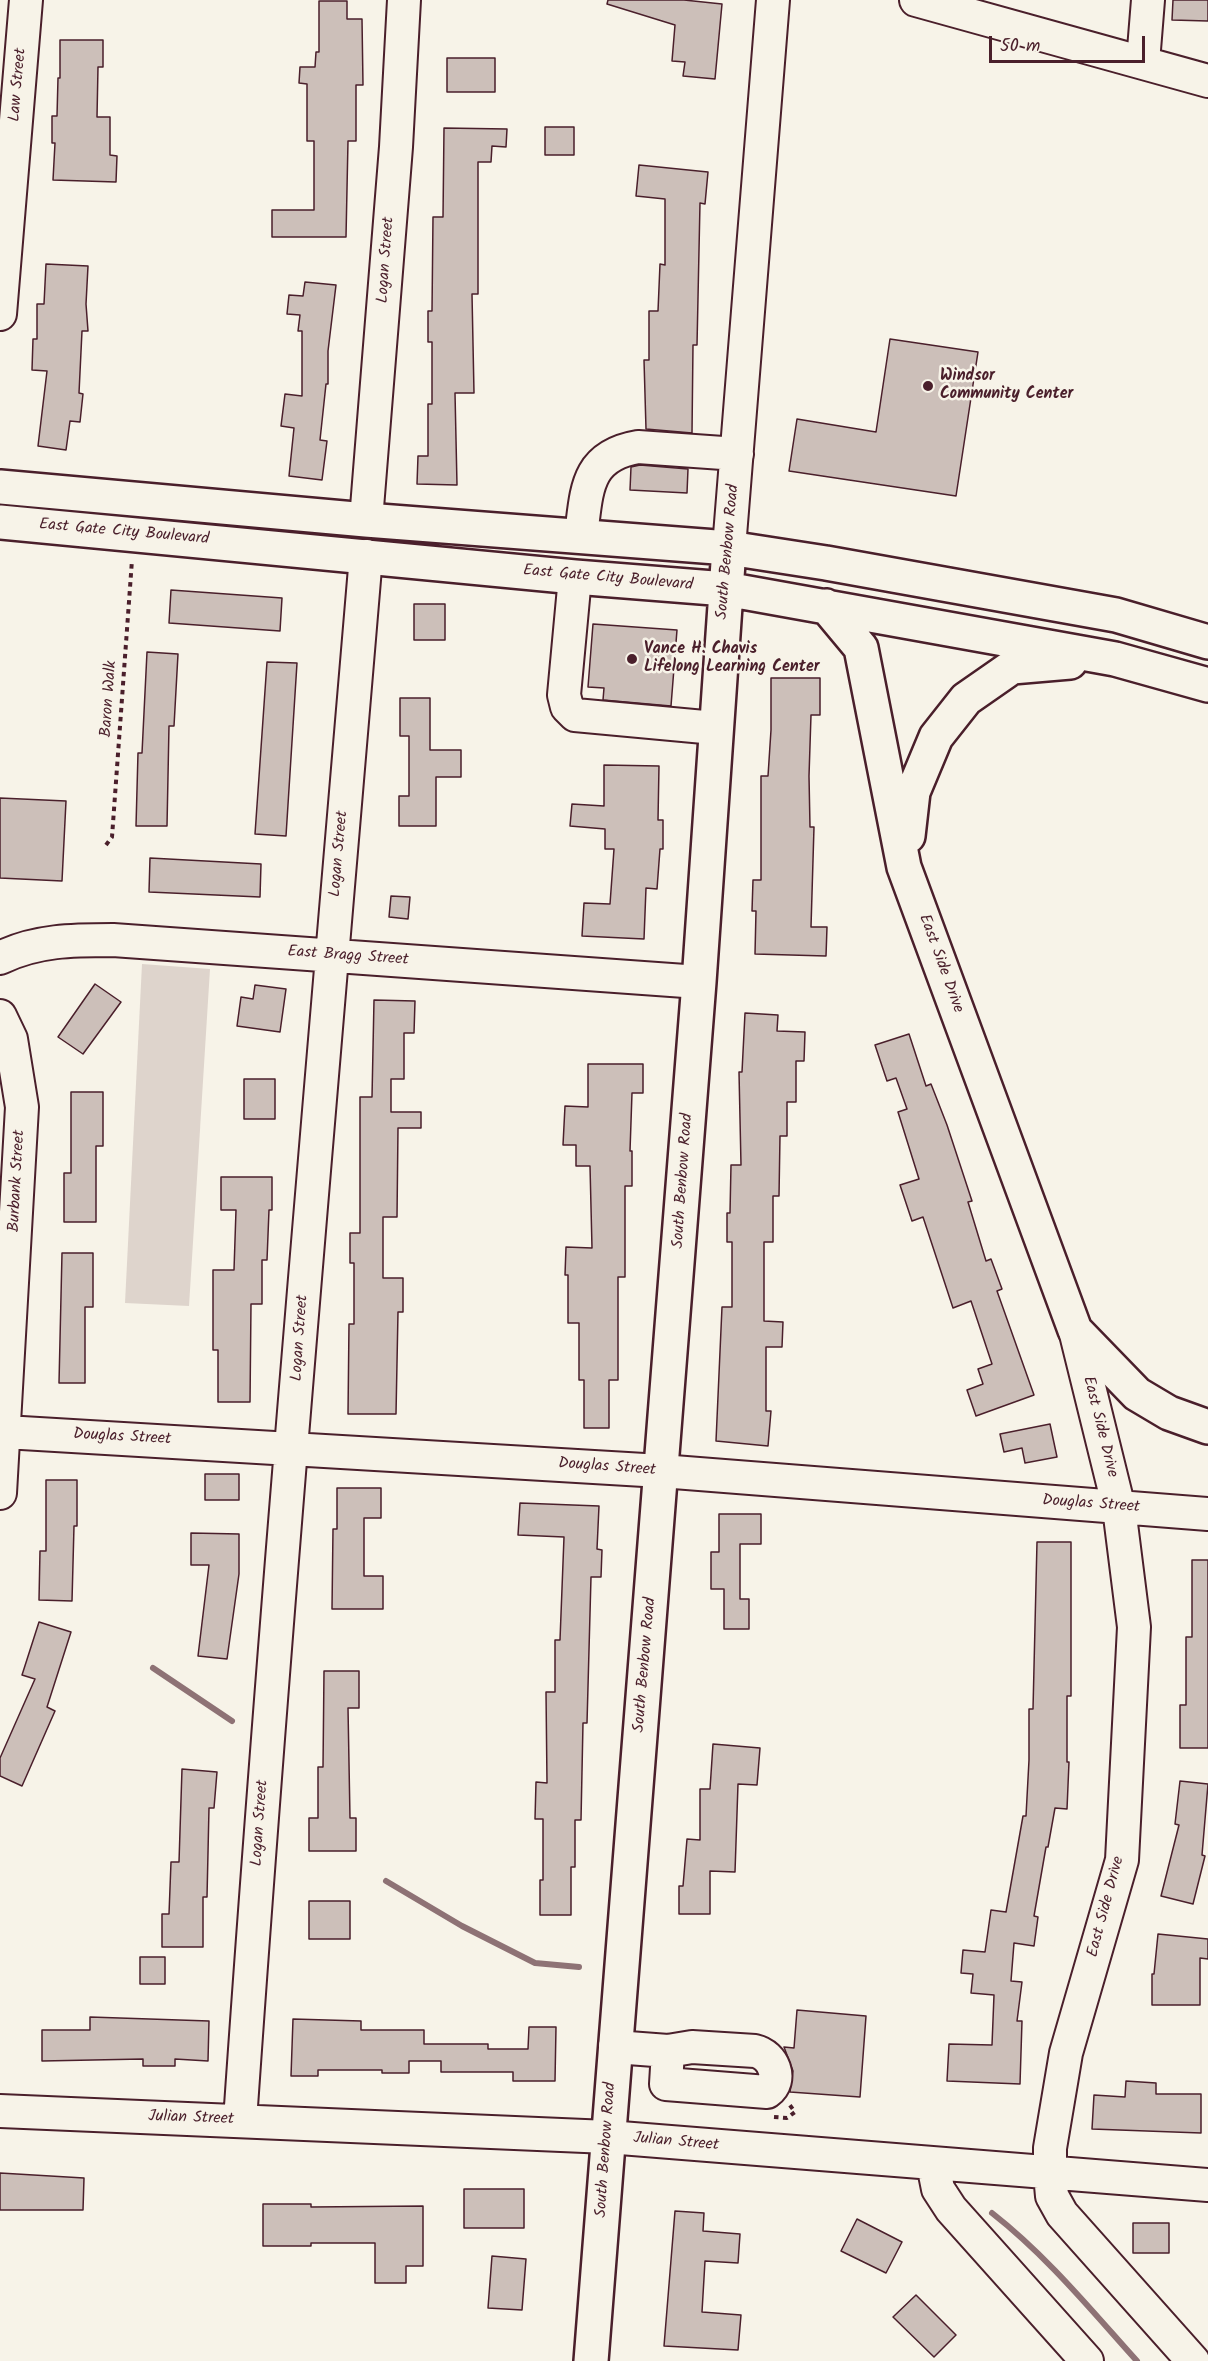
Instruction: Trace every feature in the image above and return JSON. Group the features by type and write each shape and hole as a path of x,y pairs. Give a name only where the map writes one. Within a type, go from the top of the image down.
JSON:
{"main road":[{"path":"0,487 366,520 729,548 1116,615 1208,642"},
{"name":"East Gate City Boulevard","path":"0,522 575,577 726,589 1115,658 1208,685"},
{"name":"South Benbow Road","path":"591,2361 699,982 729,548"},
{"name":"East Side Drive","path":"826,606 861,648 904,867 1075,1330 1137,1394 1169,1413 1208,1427"},
{"path":"904,867 913,792 936,737 966,699 1012,667 1115,658"}],"street":[{"name":"Law Street","path":"0,314 26,0"},
{"name":"Logan Street","path":"366,520 396,147 404,0"},
{"name":"South Benbow Road","path":"729,548 773,0"},
{"path":"916,0 1208,81"},
{"path":"1143,62 1148,0"},
{"path":"581,535 587,489 594,470 607,458 623,450 638,447 737,454"},
{"name":"Logan Street","path":"240,2121 261,1821 331,955 366,556"},
{"path":"575,577 564,695 567,707 575,715 715,728"},
{"name":"East Bragg Street","path":"0,958 37,944 67,940 113,940 699,982"},
{"name":"Burbank Street","path":"0,1016 10,1039 22,1107 0,1493"},
{"name":"East Side Drive","path":"1075,1330 1119,1508 1134,1627 1122,1860 1066,2053 1050,2148 1052,2196 1062,2214 1193,2361"},
{"name":"Douglas Street","path":"5,1432 661,1472 1208,1514"},
{"path":"615,2047 668,2051"},
{"name":"Julian Street","path":"0,2111 608,2137 1208,2185"},
{"path":"933,2164 938,2189 951,2209 1087,2361"}],"path":[{"name":"Baron Walk","path":"106,845 112,837 132,552"}],"shaded area":[{"path":"142,964 210,969 189,1306 125,1303"}],"building":[{"path":"608,0 684,0 722,4 715,79 683,76 685,62 672,61 675,25 607,4"},
{"path":"1173,0 1208,0 1208,21 1172,20"},
{"path":"319,1 347,1 347,19 362,19 363,85 356,85 356,141 348,141 346,237 272,237 272,210 314,210 314,141 307,141 307,84 299,83 300,67 315,67 316,52 319,52"},
{"path":"60,40 103,40 103,67 98,67 97,117 110,117 110,155 117,156 116,182 53,180 55,143 52,143 52,116 57,116"},
{"path":"447,58 495,58 495,92 447,92"},
{"path":"545,127 574,127 574,155 545,155"},
{"path":"444,128 507,129 506,147 492,146 491,162 478,162 478,294 472,294 474,393 455,393 457,485 417,484 418,456 428,456 428,404 432,404 432,342 428,342 428,311 432,311 433,217 443,217"},
{"path":"639,165 708,172 705,204 700,203 697,345 693,345 692,433 646,429 644,360 649,360 649,311 658,311 660,264 665,265 665,199 636,196"},
{"path":"46,264 88,266 86,304 88,331 82,331 79,393 83,394 80,422 70,421 66,450 38,446 47,371 32,370 33,339 37,339 37,304 44,304"},
{"path":"305,282 336,285 328,351 328,384 326,384 320,440 327,441 322,480 289,476 294,428 281,426 285,394 302,396 302,331 298,331 300,315 287,314 289,295 303,296"},
{"name":"Windsor Community Center","path":"890,339 978,352 956,496 789,471 797,419 876,432"},
{"path":"640,465 688,469 687,493 630,490 631,467"},
{"path":"171,590 282,598 280,631 169,623"},
{"path":"414,604 445,604 445,640 414,640"},
{"name":"Vance H. Chavis Lifelong Learning Center","path":"593,624 677,630 671,706 603,700 604,688 588,687"},
{"path":"147,652 178,654 174,726 169,726 167,826 136,826 138,753 142,753"},
{"path":"267,662 297,663 286,836 255,834"},
{"path":"771,678 820,678 820,715 811,715 810,827 814,827 811,927 827,927 826,956 755,954 756,911 752,911 753,880 761,880 761,776 768,776"},
{"path":"400,698 430,698 430,750 461,750 461,777 436,777 436,826 399,826 399,796 409,796 409,736 400,736"},
{"path":"604,765 659,766 658,820 663,820 663,849 660,849 657,889 646,888 644,939 582,936 584,903 610,904 614,849 605,849 605,829 570,826 572,804 604,806"},
{"path":"0,798 66,801 62,881 0,878"},
{"path":"150,858 261,864 260,897 149,892"},
{"path":"391,896 410,897 408,919 389,917"},
{"path":"95,984 121,1002 83,1054 58,1037"},
{"path":"255,985 286,989 280,1032 237,1026 241,997 253,999"},
{"path":"374,1000 415,1001 414,1033 404,1033 404,1079 391,1079 391,1112 421,1112 421,1128 398,1128 397,1217 383,1217 383,1278 403,1278 403,1312 398,1312 396,1414 348,1414 349,1324 354,1324 354,1263 350,1263 350,1233 360,1233 360,1097 372,1097"},
{"path":"745,1013 778,1015 777,1031 805,1032 804,1061 796,1061 796,1102 787,1102 787,1136 780,1136 779,1196 773,1196 773,1242 764,1242 764,1321 783,1322 782,1347 766,1347 766,1411 771,1411 768,1446 716,1441 722,1307 732,1307 732,1242 727,1242 727,1213 730,1213 731,1165 741,1165 739,1072 742,1072"},
{"path":"909,1034 926,1086 931,1084 947,1125 972,1201 968,1202 986,1261 991,1259 1002,1289 997,1291 1034,1395 976,1416 967,1390 983,1384 978,1369 992,1364 971,1301 953,1308 923,1217 912,1221 900,1185 919,1179 898,1112 907,1109 896,1078 887,1081 875,1045"},
{"path":"588,1064 643,1064 643,1093 632,1093 630,1151 632,1151 632,1186 625,1186 625,1277 618,1277 618,1380 609,1380 609,1428 584,1428 584,1380 579,1380 579,1323 568,1323 568,1275 565,1275 566,1247 592,1248 590,1166 576,1166 576,1145 563,1145 565,1106 588,1107"},
{"path":"244,1079 275,1079 275,1119 244,1119"},
{"path":"71,1092 103,1092 103,1146 96,1146 96,1222 64,1222 64,1173 71,1173"},
{"path":"221,1177 272,1177 272,1210 269,1210 267,1260 262,1260 262,1304 251,1304 250,1402 218,1402 218,1350 213,1350 213,1270 234,1270 236,1210 221,1210"},
{"path":"62,1253 93,1253 93,1307 85,1307 85,1383 59,1383"},
{"path":"1050,1424 1057,1457 1025,1463 1022,1448 1004,1452 1000,1434"},
{"path":"205,1474 239,1474 239,1500 205,1500"},
{"path":"46,1480 77,1480 77,1526 74,1526 72,1601 39,1600 40,1551 46,1551"},
{"path":"337,1488 381,1488 381,1518 364,1518 364,1576 383,1576 383,1609 332,1609 333,1529 337,1529"},
{"path":"520,1503 599,1506 597,1549 602,1550 601,1577 591,1577 587,1723 583,1723 581,1820 575,1820 575,1867 571,1867 571,1915 540,1915 540,1880 543,1880 543,1819 535,1819 536,1782 547,1783 546,1692 555,1692 555,1640 560,1640 564,1537 518,1535"},
{"path":"719,1514 761,1514 761,1544 740,1544 740,1599 749,1599 749,1629 724,1629 724,1589 711,1589 711,1552 719,1552"},
{"path":"191,1533 239,1534 239,1574 227,1659 198,1656 209,1565 191,1565"},
{"path":"1037,1542 1071,1542 1071,1696 1067,1696 1067,1762 1069,1762 1067,1809 1055,1808 1034,1916 1038,1917 1034,1946 1014,1943 1011,1981 1022,1982 1017,2021 1022,2021 1020,2084 947,2081 949,2044 992,2045 994,1995 971,1993 973,1974 961,1973 963,1950 985,1952 991,1910 1006,1912 1023,1816 1026,1816 1029,1709 1033,1709"},
{"path":"1192,1560 1208,1560 1208,1748 1180,1748 1180,1705 1186,1705 1186,1637 1192,1637"},
{"path":"39,1622 71,1632 47,1707 55,1711 22,1786 0,1776 0,1758 35,1679 22,1675"},
{"path":"324,1671 359,1671 359,1708 348,1708 350,1818 356,1818 356,1851 309,1851 309,1818 318,1818 318,1767 323,1767"},
{"path":"713,1744 760,1748 757,1785 738,1784 735,1872 710,1871 710,1914 679,1914 679,1886 683,1886 687,1839 700,1840 700,1789 710,1789"},
{"path":"182,1769 217,1772 214,1808 209,1808 207,1897 203,1897 203,1947 162,1947 162,1914 169,1914 171,1862 179,1862"},
{"path":"1180,1781 1208,1784 1202,1855 1205,1856 1193,1904 1161,1896 1179,1825 1175,1824"},
{"path":"309,1901 350,1901 350,1939 309,1939"},
{"path":"1158,1934 1208,1939 1208,1959 1200,1958 1200,2005 1152,2005 1152,1974 1154,1974"},
{"path":"140,1957 165,1957 165,1984 140,1984"},
{"path":"797,2010 866,2016 860,2097 790,2092 793,2071 784,2047 794,2048"},
{"path":"90,2017 209,2021 208,2061 175,2059 175,2066 143,2066 143,2059 42,2061 42,2030 90,2030"},
{"path":"293,2019 361,2021 361,2030 424,2030 424,2044 488,2044 488,2049 528,2049 529,2027 556,2027 555,2081 513,2081 513,2072 441,2072 441,2061 409,2061 409,2073 382,2073 382,2070 318,2070 318,2076 291,2076"},
{"path":"1126,2081 1156,2083 1156,2094 1201,2094 1201,2133 1092,2129 1094,2095 1125,2097"},
{"path":"0,2173 84,2178 83,2210 0,2210"},
{"path":"464,2189 524,2189 524,2228 464,2228"},
{"path":"263,2204 311,2204 311,2207 423,2206 423,2266 406,2266 406,2283 375,2283 375,2243 263,2246"},
{"path":"675,2211 704,2213 703,2231 740,2234 738,2263 705,2261 702,2312 741,2315 738,2350 664,2346"},
{"path":"857,2219 902,2242 886,2273 841,2251"},
{"path":"1133,2223 1169,2223 1169,2253 1133,2253"},
{"path":"492,2256 526,2259 522,2310 488,2308"},
{"path":"916,2295 956,2335 934,2357 893,2317"}],"waterway":[{"path":"153,1668 232,1721"},
{"path":"386,1881 462,1926 535,1963 579,1967"},
{"path":"992,2213 1050,2265 1137,2361"}],"place":[{"name":"Windsor Community Center","path":"928,386"},
{"name":"Vance H. Chavis Lifelong Learning Center","path":"632,659"}]}
